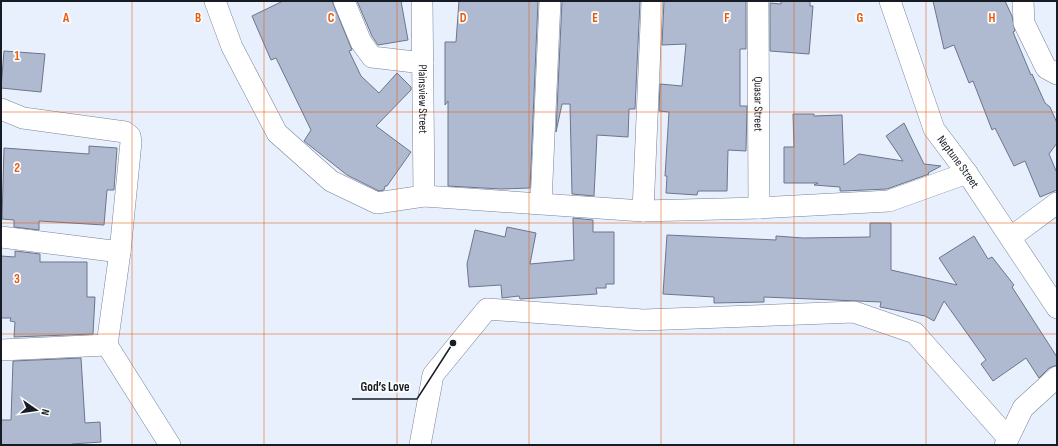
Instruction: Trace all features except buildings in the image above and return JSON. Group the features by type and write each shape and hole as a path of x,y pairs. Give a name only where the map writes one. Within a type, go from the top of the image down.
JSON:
{"street":[{"path":"215,1 232,47 277,133 330,182 377,203 424,196 643,211 759,208 889,201 967,173"},
{"path":"344,1 361,42 372,57 423,63"},
{"name":"Plainsview Street","path":"422,1 424,196"},
{"path":"541,203 550,1"},
{"path":"643,211 652,1"},
{"name":"Quasar Street","path":"758,1 759,208"},
{"name":"Neptune Street","path":"890,1 934,128 967,173 1057,308"},
{"path":"1024,1 1024,23 1046,68 1057,74"},
{"path":"1,109 23,118 125,132 130,136 131,142 120,252 107,345 170,445"},
{"path":"1010,237 1057,203"},
{"path":"1,237 120,252"},
{"path":"420,445 433,375 487,309 643,320 854,312 915,333 1006,442 1023,408 1057,377"},
{"path":"1,350 107,345"}],"place":[{"name":"God’s Love","path":"453,343"}]}
